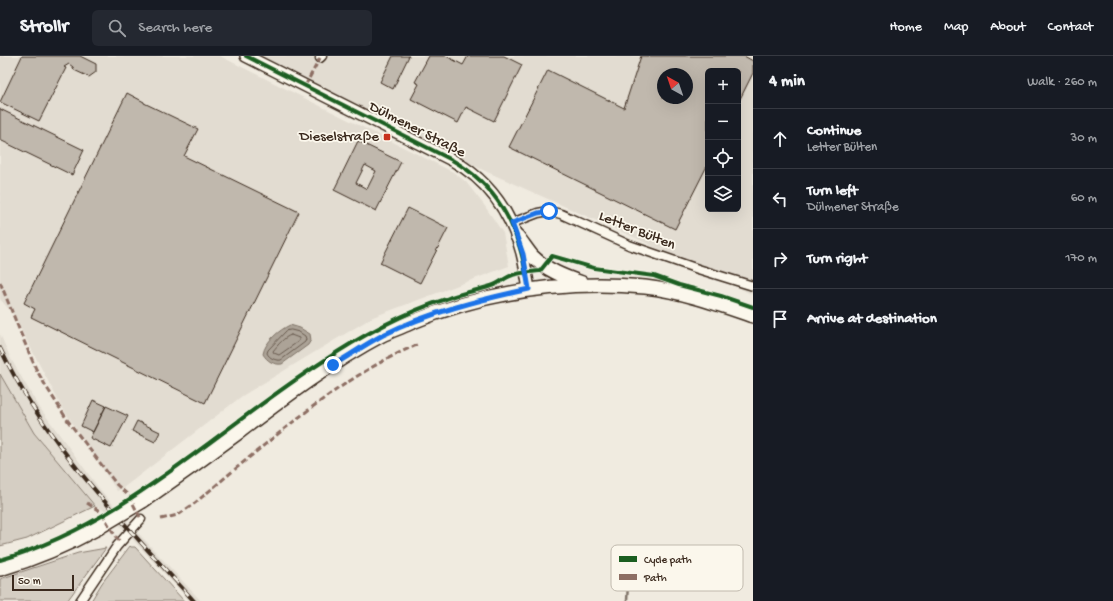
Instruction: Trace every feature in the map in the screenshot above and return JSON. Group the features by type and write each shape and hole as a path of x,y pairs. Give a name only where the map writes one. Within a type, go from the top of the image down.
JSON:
{"main road":[{"path":"517,236 532,256 544,266 568,278 588,285"},
{"path":"0,569 43,554 98,528 143,501 212,452 290,393 383,335 426,317 470,302 529,289 588,285 655,289 706,300 753,316"}],"street":[{"name":"Dülmener Straße","path":"246,56 458,163 472,174 489,189 512,223 523,254 529,289"},
{"name":"Letter Bülten","path":"512,223 538,213 549,211 561,214 629,245 753,286"},
{"path":"80,601 117,546 141,519"}],"shaded area":[{"path":"0,56 220,56 453,172 466,182 503,233 509,266 373,317 242,396 123,488 117,491 60,404 13,314 0,299"},
{"path":"259,56 753,56 753,295 638,239 485,171"},
{"path":"0,334 11,359 37,404 98,487 201,601 190,601 106,511 95,506 34,433 0,374"},
{"path":"0,374 34,433 95,506 27,539 0,546"},
{"path":"130,546 135,547 184,601 91,601 102,583"},
{"path":"106,548 67,601 0,601 0,579 78,553"}],"water":[{"path":"290,325 300,328 310,334 311,340 308,345 282,364 271,362 263,354 264,350 277,333"}],"building":[{"path":"22,56 80,56 96,64 96,72 89,77 74,70 69,64 64,67 66,68 39,121 0,102"},
{"path":"393,56 409,56 393,89 380,82"},
{"path":"429,56 446,56 463,65 468,56 504,56 522,65 494,121 466,107 458,123 411,99 419,84 415,82"},
{"path":"641,56 744,56 753,61 753,73 741,97 741,68 705,68 705,170 675,229 509,147 548,70 624,108"},
{"path":"127,93 144,103 198,129 184,156 299,212 205,403 31,317 35,309 24,303"},
{"path":"0,109 84,150 72,175 0,140"},
{"path":"358,141 401,162 376,211 334,190","holes":["365,165 376,171 367,189 356,183"]},
{"path":"408,208 448,228 420,283 380,263"},
{"path":"93,400 106,406 93,432 81,426"},
{"path":"106,406 128,416 111,448 90,438"},
{"path":"137,421 160,432 155,442 132,431"}],"waterway":[{"path":"627,601 628,591"}],"railway":[{"path":"0,348 19,383 63,450 114,512 194,601"}],"marked path":[{"path":"305,86 320,58"},
{"path":"0,282 36,369 47,388 68,421 117,485 129,496 141,519"},
{"path":"161,519 178,515 195,503 284,429 340,388 377,364 417,345"},
{"path":"87,503 101,512 120,542"}],"cycle path":[{"path":"246,56 452,160 467,170 481,181 502,208 517,238 526,273"},
{"path":"0,560 45,544 87,524 127,501 280,391 334,354 380,327 429,305 457,295 494,285 507,277 516,274 540,271 552,256 594,268 654,276 753,307"}],"place":[{"name":"Dieselstraße","path":"387,137"}],"route":[{"path":"333,365 383,335 426,317 470,302 529,289 523,254 512,223 538,213 549,211"}]}
